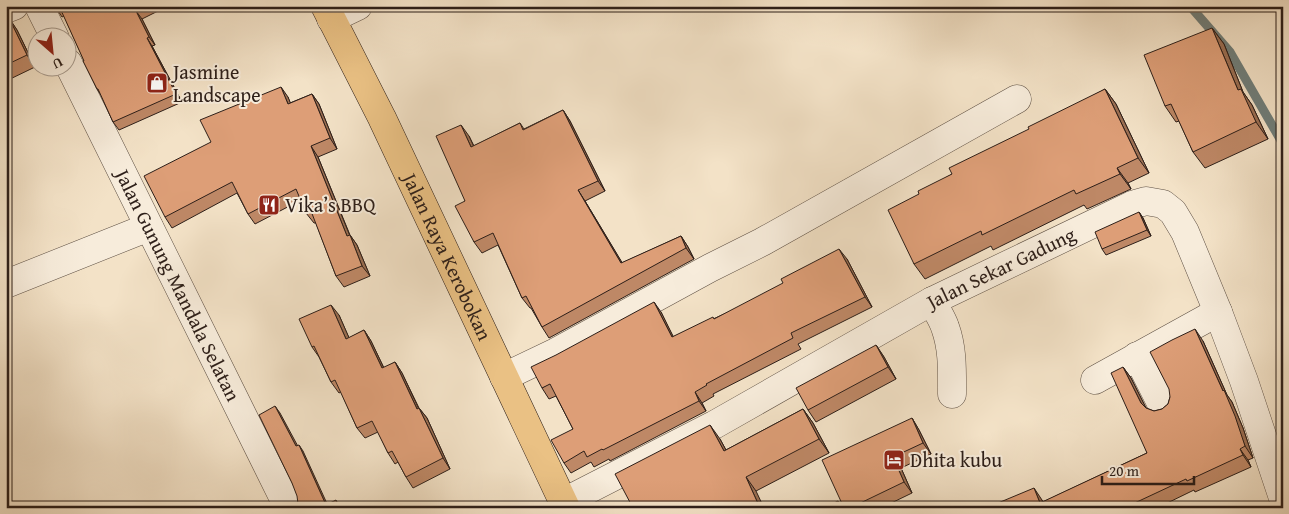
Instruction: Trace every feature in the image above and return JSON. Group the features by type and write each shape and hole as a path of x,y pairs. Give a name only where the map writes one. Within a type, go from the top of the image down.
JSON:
{"main road":[{"name":"Jalan Raya Kerobokan","path":"328,13 382,118 565,505"}],"street":[{"path":"6,9 14,6"},
{"path":"39,6 50,28"},
{"path":"328,13 358,6"},
{"name":"Jalan Gunung Mandala Selatan","path":"75,78 287,508"},
{"path":"504,377 556,352 710,268 762,242 1018,100"},
{"name":"Jalan Sekar Gadung","path":"565,505 932,302 1132,205 1146,201 1163,204 1172,212 1185,232 1244,381 1283,498"},
{"path":"6,284 149,227"},
{"path":"932,302 944,324 950,341 952,394"},
{"path":"1095,380 1218,312"},
{"path":"1137,356 1163,407"}],"building":[{"path":"55,6 146,6 136,11 149,37 147,38 176,94 113,122 78,48 78,28 69,28 60,8 57,9"},
{"path":"9,18 27,55 6,65 6,19"},
{"path":"1212,28 1238,90 1241,89 1256,122 1193,152 1171,104 1165,106 1144,55"},
{"path":"281,87 288,104 312,94 330,138 311,146 347,236 350,235 362,266 336,276 311,211 306,213 296,189 248,214 232,182 165,217 144,176 211,142 200,120"},
{"path":"1105,89 1138,158 1117,168 1120,174 1076,194 1074,190 982,235 981,231 914,264 888,210 919,194 918,191 952,174 949,168"},
{"path":"563,110 598,181 578,190 621,263 681,236 686,248 542,327 526,296 522,298 493,233 474,242 455,206 465,201 436,136 461,125 471,147 520,123 523,130"},
{"path":"1139,212 1147,230 1102,249 1095,232"},
{"path":"839,249 865,297 791,333 793,338 706,384 695,392 699,401 603,450 587,457 584,451 564,463 551,440 573,429 550,384 542,388 531,367 654,302 672,337 713,317 714,319 783,283 781,279"},
{"path":"331,305 346,339 364,330 382,368 395,362 443,458 406,477 392,451 388,453 372,421 357,428 335,380 331,382 299,319"},
{"path":"1195,329 1235,416 1245,446 1240,449 1243,455 1124,508 986,508 1034,488 1040,503 1147,453 1111,373 1123,367 1141,403 1146,408 1154,411 1162,409 1168,404 1170,397 1169,389 1150,352"},
{"path":"876,345 888,367 808,410 796,388"},
{"path":"275,406 296,446 299,445 326,505 336,500 340,508 296,508 298,504 297,496 292,483 259,415"},
{"path":"803,409 819,439 746,477 760,508 633,508 615,474 710,425 724,451"},
{"path":"912,418 923,443 893,457 904,482 850,508 844,508 822,460"},
{"path":"838,501 842,508 824,508"}],"waterway":[{"path":"1190,6 1230,52 1283,144"}],"place":[{"name":"Jasmine Landscape","path":"157,83"},
{"name":"Vika’s BBQ","path":"269,205"},
{"name":"Dhita kubu","path":"894,460"}]}
